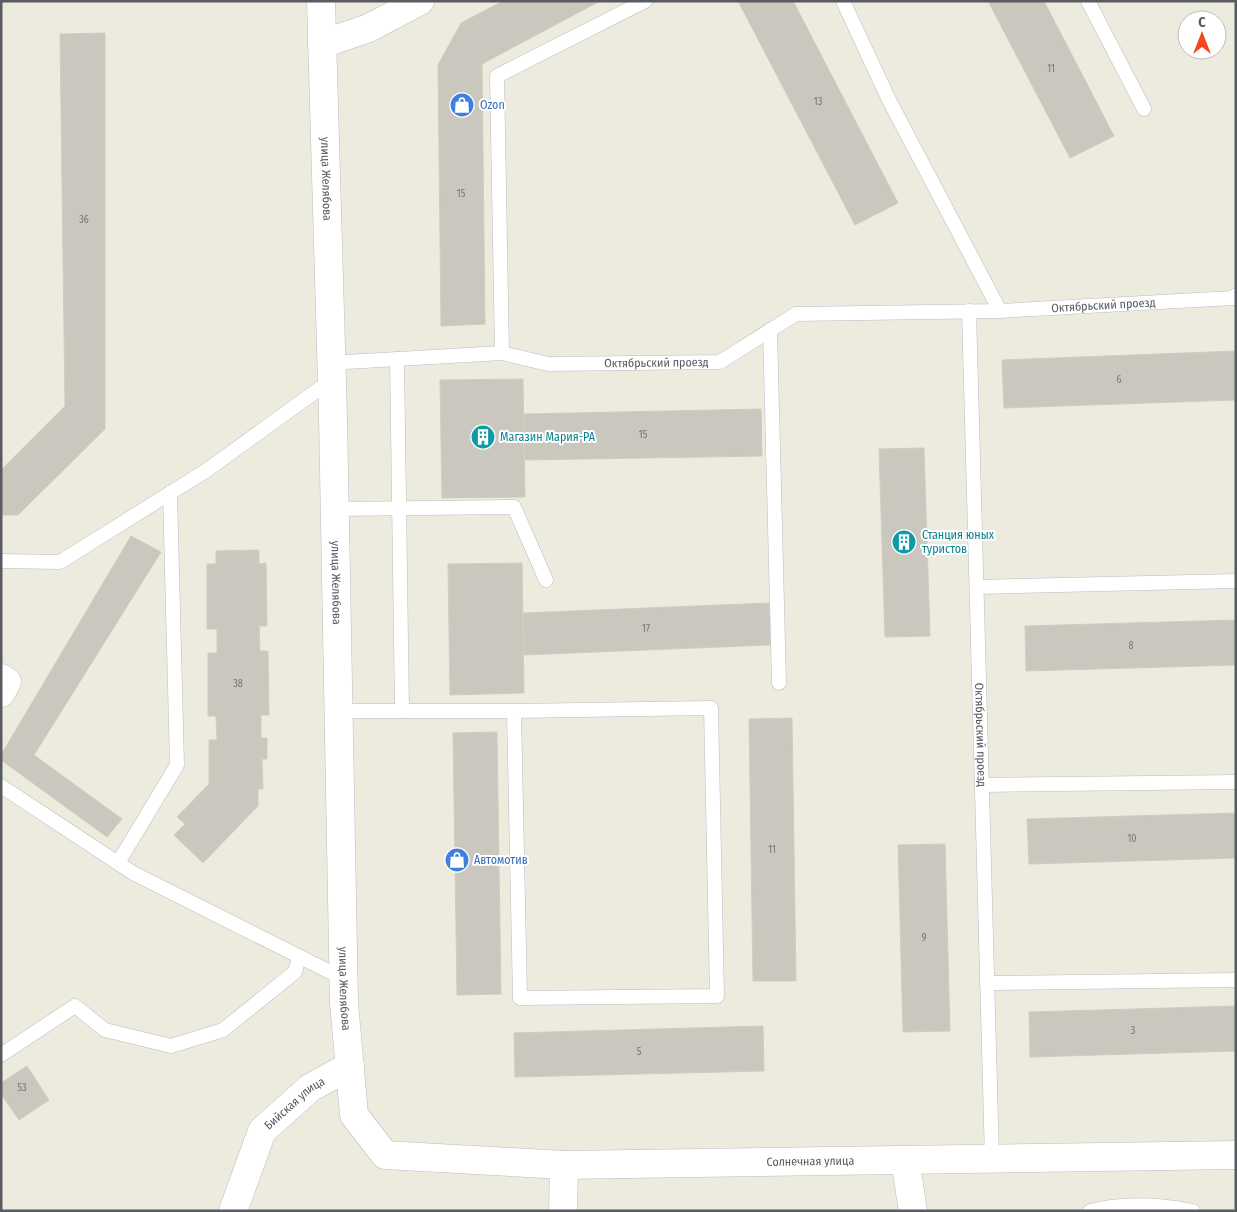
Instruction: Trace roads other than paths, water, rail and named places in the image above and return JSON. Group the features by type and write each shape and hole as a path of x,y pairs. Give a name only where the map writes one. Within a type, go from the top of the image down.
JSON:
{"street":[{"name":"улица Желябова","path":"321,1 344,979 354,1115 385,1155"},
{"path":"322,44 369,28 420,1"},
{"path":"1,678 7,682 1,694"},
{"name":"Бийская улица","path":"233,1211 262,1131 310,1088 350,1066"},
{"name":"Солнечная улица","path":"385,1155 564,1165 1236,1155"},
{"path":"906,1160 913,1211"},
{"path":"564,1165 564,1211"}],"lane":[{"path":"502,353 497,76 645,1"},
{"path":"843,1 889,100 1000,311"},
{"path":"1088,1 1144,109"},
{"name":"Октябрьский проезд","path":"330,372 397,359 502,353 548,364 720,362 796,314 1000,311 1223,298 1236,295"},
{"name":"Октябрьский проезд","path":"970,311 992,1159"},
{"path":"770,330 778,684"},
{"path":"397,359 402,710"},
{"path":"1,561 60,562 206,470 330,372"},
{"path":"118,863 177,765 170,494"},
{"path":"334,509 514,507 546,580"},
{"path":"977,587 1236,581"},
{"path":"339,710 711,708 716,996 520,998 514,710"},
{"path":"982,785 1236,782"},
{"path":"1,786 132,873 344,979"},
{"path":"1,1055 75,1006 105,1030 170,1046 223,1030 295,972 299,957"},
{"path":"987,983 1236,980"},
{"path":"1090,1211 1115,1205 1162,1205 1193,1211"}],"place":[{"name":"Ozon","path":"462,105"},
{"name":"Магазин Мария-РА","path":"483,437"},
{"name":"Станция юных туристов","path":"904,542"},
{"name":"Автомотив","path":"457,860"}]}
